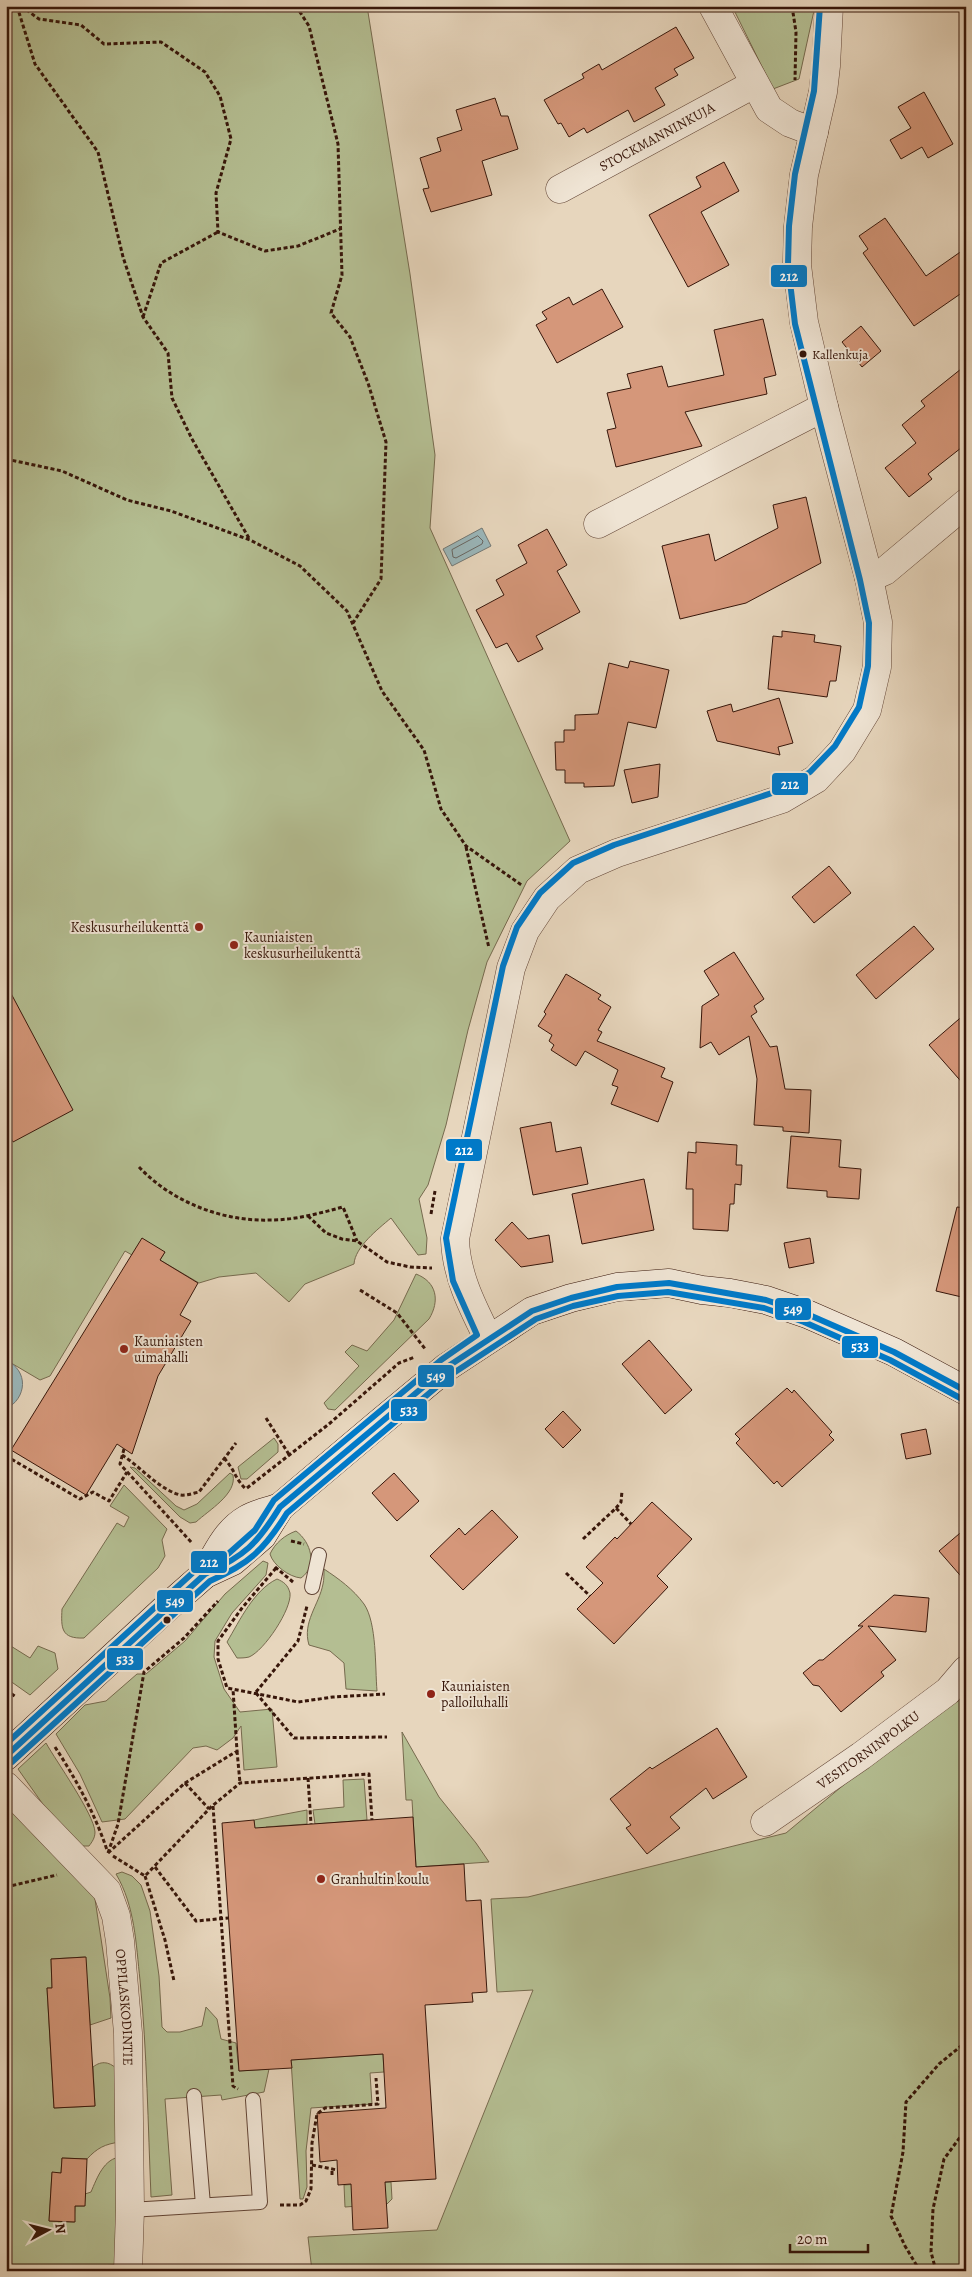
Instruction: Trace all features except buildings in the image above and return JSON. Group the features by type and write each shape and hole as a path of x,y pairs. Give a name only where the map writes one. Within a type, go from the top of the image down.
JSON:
{"street":[{"path":"713,6 768,109 802,127"},
{"path":"488,1338 460,1278 456,1260 455,1239 511,968 525,931 546,898 578,870 622,851 782,800 816,779 842,751 867,710 877,667 878,631 869,578 824,407 802,309 797,265 798,227 804,175 802,127 823,92 829,6"},
{"name":"STOCKMANNINKUJA","path":"560,189 754,84"},
{"path":"598,524 824,407"},
{"path":"869,578 885,571 966,503"},
{"path":"6,1756 164,1610 206,1574 233,1561 262,1536 280,1507 448,1367 488,1338 534,1327 578,1312 666,1299 702,1290 766,1300 807,1314 894,1352 966,1391"},
{"name":"VESITORNINPOLKU","path":"765,1822 861,1756 948,1691 966,1670"},
{"name":"OPPILASKODINTIE","path":"6,1786 107,1891 116,1916 128,2033 130,2210 128,2271"}],"lane":[{"path":"312,1587 319,1555"},
{"path":"194,2096 203,2205"},
{"path":"130,2210 260,2202 253,2100"}],"path":[{"path":"17,6 35,64 98,152 123,257 143,317 168,354 172,398 192,439 250,540"},
{"path":"21,6 39,18 82,25 104,44 162,42 205,72 220,96 231,139 216,193 218,232"},
{"path":"296,6 309,26 338,144 342,275 332,313 350,337 368,382 386,442 381,578 352,624"},
{"path":"792,6 796,57 794,104 802,127"},
{"path":"218,232 265,251 298,246 340,229"},
{"path":"143,317 161,263 218,232"},
{"path":"6,458 62,471 127,500 171,511 250,540 300,566 347,611 382,691 424,750 441,809 466,846 531,891"},
{"path":"466,846 490,953"},
{"path":"139,1167 163,1188 190,1203 216,1213 245,1220 272,1220 308,1216 343,1207 357,1241"},
{"path":"308,1216 326,1233 342,1239 357,1241 387,1262 410,1267 438,1267"},
{"path":"360,1290 397,1313 426,1350"},
{"path":"240,1496 246,1489 290,1456 399,1363 420,1355 433,1344"},
{"path":"266,1418 290,1456"},
{"path":"122,1455 138,1465 166,1488 182,1495 199,1492 236,1443"},
{"path":"124,1449 120,1464 194,1545"},
{"path":"6,1456 80,1499 93,1492 109,1501 127,1472"},
{"path":"224,1458 235,1469 238,1481 246,1489"},
{"path":"583,1539 621,1502 622,1490"},
{"path":"616,1508 631,1524"},
{"path":"285,1538 307,1544"},
{"path":"256,1692 298,1641 312,1587 295,1583 269,1561"},
{"path":"276,1568 242,1608 218,1641 218,1659 227,1688 256,1692 298,1702 333,1697 385,1694"},
{"path":"566,1573 590,1596"},
{"path":"108,1853 118,1824 144,1672 184,1638 223,1595"},
{"path":"233,1689 240,1783"},
{"path":"6,1690 16,1697"},
{"path":"256,1692 294,1738 387,1736"},
{"path":"108,1853 185,1783 237,1751"},
{"path":"146,1876 213,1806 240,1783 369,1774 372,1820"},
{"path":"308,1778 311,1824"},
{"path":"185,1783 210,1809"},
{"path":"213,1806 233,2086 253,2100"},
{"path":"108,1853 146,1876 165,1940 174,1982"},
{"path":"155,1867 196,1921 228,1918"},
{"path":"966,1965 964,1970 966,2018"},
{"path":"920,2271 905,2246 891,2216 903,2152 906,2102 939,2064 966,2042"},
{"path":"283,2205 300,2205 306,2200 311,2189 312,2143 318,2114 325,2108 378,2104 376,2078"},
{"path":"936,2271 930,2252 933,2209 944,2159 966,2129"},
{"path":"312,2165 338,2170"},
{"path":"332,2170 332,2177"}],"green space":[{"path":"6,6 367,6 410,274 435,455 430,528 570,841 527,881 487,962 468,1030 446,1125 428,1185 419,1199 427,1238 426,1254 418,1255 391,1218 358,1251 354,1264 305,1284 289,1302 256,1273 219,1277 199,1283 160,1260 165,1252 132,1255 125,1251 50,1376 40,1380 6,1360"},
{"path":"732,6 815,6 799,79 773,89"},
{"path":"416,1274 428,1282 434,1293 435,1306 429,1319 335,1410 328,1409 324,1403 359,1366 345,1352 352,1345 367,1351 394,1320"},
{"path":"274,1438 278,1444 278,1452 247,1479 241,1479 238,1467"},
{"path":"130,1467 135,1468 176,1506 184,1510 197,1504 230,1473 233,1475 233,1482 231,1489 221,1501 196,1522 190,1523 180,1517"},
{"path":"124,1485 167,1529 162,1540 165,1556 158,1568 84,1638 71,1637 62,1627 62,1609 117,1523 124,1527 129,1517 110,1506"},
{"path":"296,1531 306,1541 311,1561 310,1567 301,1578 282,1570 274,1562 270,1554 281,1540"},
{"path":"263,1561 268,1563 266,1575 232,1613 215,1641 214,1657 224,1689 240,1712 272,1709 277,1767 244,1770 241,1726 233,1738 217,1750 206,1746 193,1748 125,1819 102,1822 80,1774 56,1734 85,1705 106,1701 137,1674 146,1674 185,1641 225,1594"},
{"path":"324,1569 355,1594 368,1612 373,1634 377,1691 346,1689 344,1663 330,1651 309,1645 307,1637 309,1621 321,1592 324,1581"},
{"path":"277,1579 285,1584 290,1593 287,1609 282,1619 262,1647 249,1657 237,1658 227,1642 254,1598 261,1590"},
{"path":"6,1643 30,1658 38,1646 55,1653 58,1669 30,1695 6,1678"},
{"path":"966,1679 966,2271 312,2271 308,2237 437,2230 533,1990 497,1992 491,1899 528,1897 786,1833 954,1693"},
{"path":"402,1732 439,1797 489,1862 416,1867 412,1800 406,1800"},
{"path":"46,1743 82,1801 93,1824 95,1834 89,1846 81,1846 47,1810 18,1769"},
{"path":"364,1779 367,1820 315,1824 313,1810 344,1807 343,1780"},
{"path":"6,1809 22,1817 93,1886 110,1998 111,2018 90,2025 85,1957 51,1959 52,1988 47,1988 54,2108 95,2106 93,2067 100,2063 106,2063 118,2070 120,2142 102,2147 87,2159 62,2158 61,2173 52,2173 49,2221 74,2222 75,2206 84,2206 85,2194 91,2192 102,2170 110,2161 121,2157 122,2264 102,2266 93,2271 6,2271"},
{"path":"307,1810 307,1824 266,1827 265,1832 255,1832 254,1820"},
{"path":"122,1872 132,1876 141,1885 150,1911 159,1976 162,2027 167,2032 180,2032 202,2026 206,2007 217,2019 221,2039 236,2043 239,2071 269,2069 264,2092 222,2100 221,2095 165,2099 172,2195 151,2197 146,2061 140,1980 131,1912 116,1874"},
{"path":"383,2054 384,2072 370,2073 372,2104 311,2108 306,2151 307,2187 303,2199 300,2199 291,2060"},
{"path":"391,2182 392,2199 387,2204 345,2207 344,2185"}],"water":[{"path":"482,528 491,546 452,566 443,549"},
{"path":"6,1360 19,1371 22,1377 22,1385 18,1398 6,1409"}],"transit line":[{"name":"212","path":"6,1744 199,1567 228,1554 255,1530 274,1500 441,1360 477,1335 453,1281 446,1238 503,966 517,927 540,893 573,863 614,845 778,791 810,772 835,746 859,707 868,666 869,623 860,580 795,324 788,265 789,226 795,174 814,91 820,6"},
{"name":"549","path":"6,1756 205,1574 230,1561 249,1548 264,1531 280,1507 447,1367 532,1311 571,1298 617,1287 669,1283 766,1300 807,1314 894,1352 966,1391"},
{"name":"533","path":"12,1762 210,1581 236,1568 255,1554 271,1537 287,1513 452,1374 536,1319 573,1306 618,1296 668,1292 764,1308 804,1322 890,1360 962,1399"}],"place":[{"name":"Kallenkuja","path":"803,354"},
{"name":"Keskusurheilukenttä","path":"199,927"},
{"name":"Kauniaisten keskusurheilukenttä","path":"234,945"},
{"name":"Kauniaisten uimahalli","path":"124,1349"},
{"name":"Kauniaisten palloiluhalli","path":"431,1694"},
{"name":"Granhultin koulu","path":"321,1879"}]}
